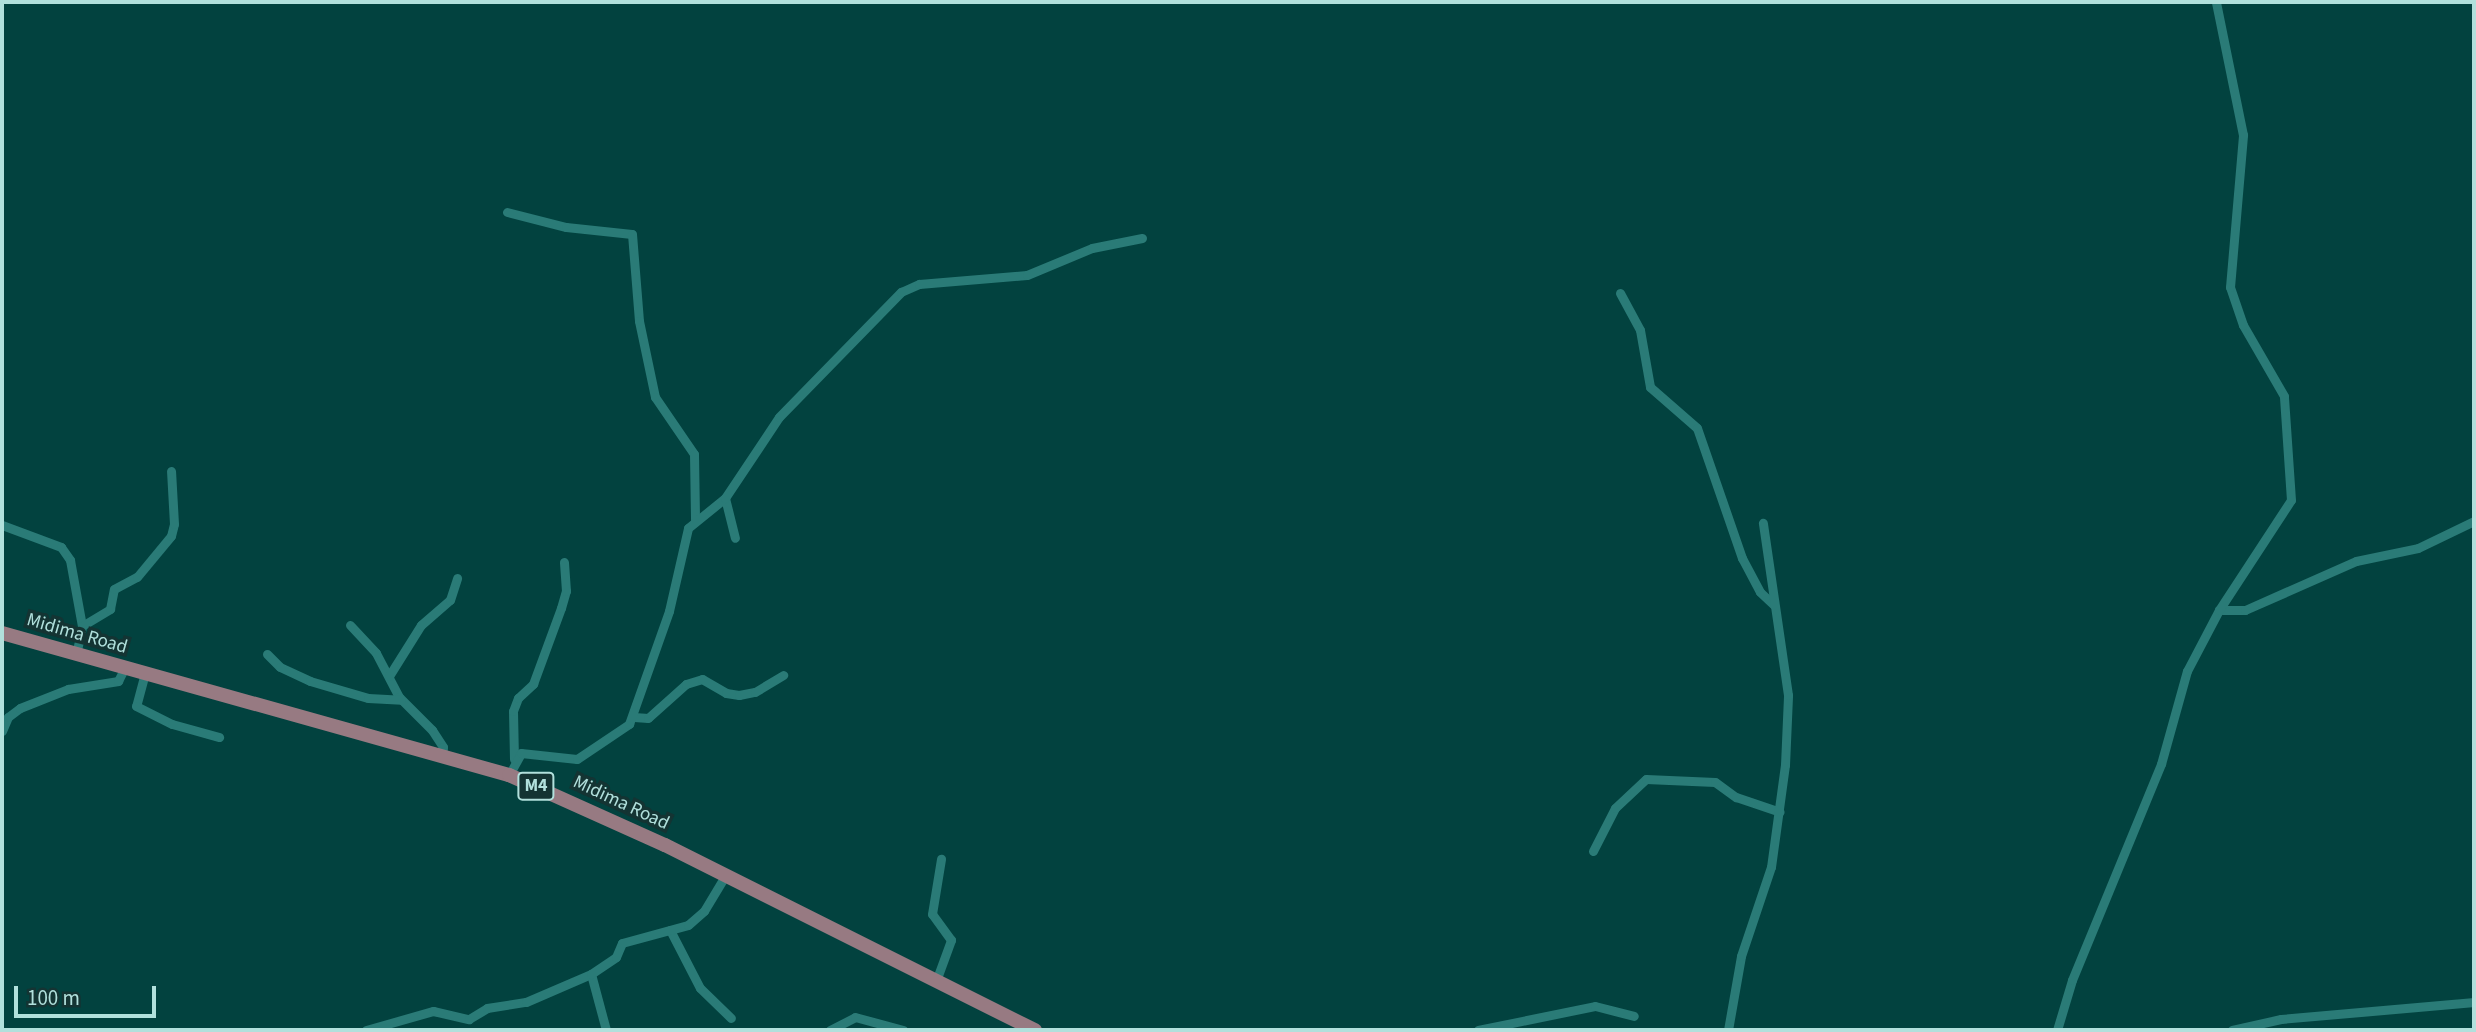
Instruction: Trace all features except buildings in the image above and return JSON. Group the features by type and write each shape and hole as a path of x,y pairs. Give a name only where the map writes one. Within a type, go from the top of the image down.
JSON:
{"main road":[{"name":"Midima Road","path":"2,633 509,775 573,801 1035,1030"}],"street":[{"path":"2057,1030 2072,980 2161,764 2182,684 2218,610 2292,492 2284,396 2243,325 2230,287 2243,135 2216,2"},
{"path":"507,212 566,227 632,234 639,321 655,397 694,454 691,495 695,521"},
{"path":"514,759 528,751 566,759 585,757 634,717 669,611 683,537 695,521 725,498 779,417 910,286 1027,275 1092,248 1142,238"},
{"path":"1620,293 1640,330 1650,387 1696,428 1742,558 1760,592 1774,605"},
{"path":"82,626 110,609 114,589 137,577 171,536 174,524 171,471"},
{"path":"725,498 735,538"},
{"path":"2218,610 2245,610 2356,561 2418,548 2474,521"},
{"path":"1728,1030 1741,956 1771,867 1780,811 1788,713 1763,523"},
{"path":"2,525 61,547 70,561 82,626 76,654"},
{"path":"509,775 514,759 510,727 513,711 518,698 533,684 561,608 566,592 564,562"},
{"path":"389,676 421,625 450,600 457,578"},
{"path":"349,625 370,645 401,700 432,730 443,747 442,758"},
{"path":"267,654 279,667 310,681 368,698 401,700"},
{"path":"2,732 8,717 20,708 68,689 118,681 125,667"},
{"path":"145,673 136,706 172,724 219,737"},
{"path":"634,717 648,718 686,684 702,679 726,693 739,695 755,692 783,675"},
{"path":"1593,851 1615,808 1646,779 1715,782 1736,797 1780,811"},
{"path":"936,981 951,940 932,914 941,859"},
{"path":"366,1030 433,1011 469,1019 487,1008 526,1002 591,974 616,957 622,943 688,925 704,911 725,876"},
{"path":"670,930 700,988 731,1018"},
{"path":"591,974 606,1030"},
{"path":"2232,1030 2281,1019 2474,1002"},
{"path":"1478,1030 1595,1006 1634,1016"},
{"path":"830,1030 855,1017 903,1030"}]}
